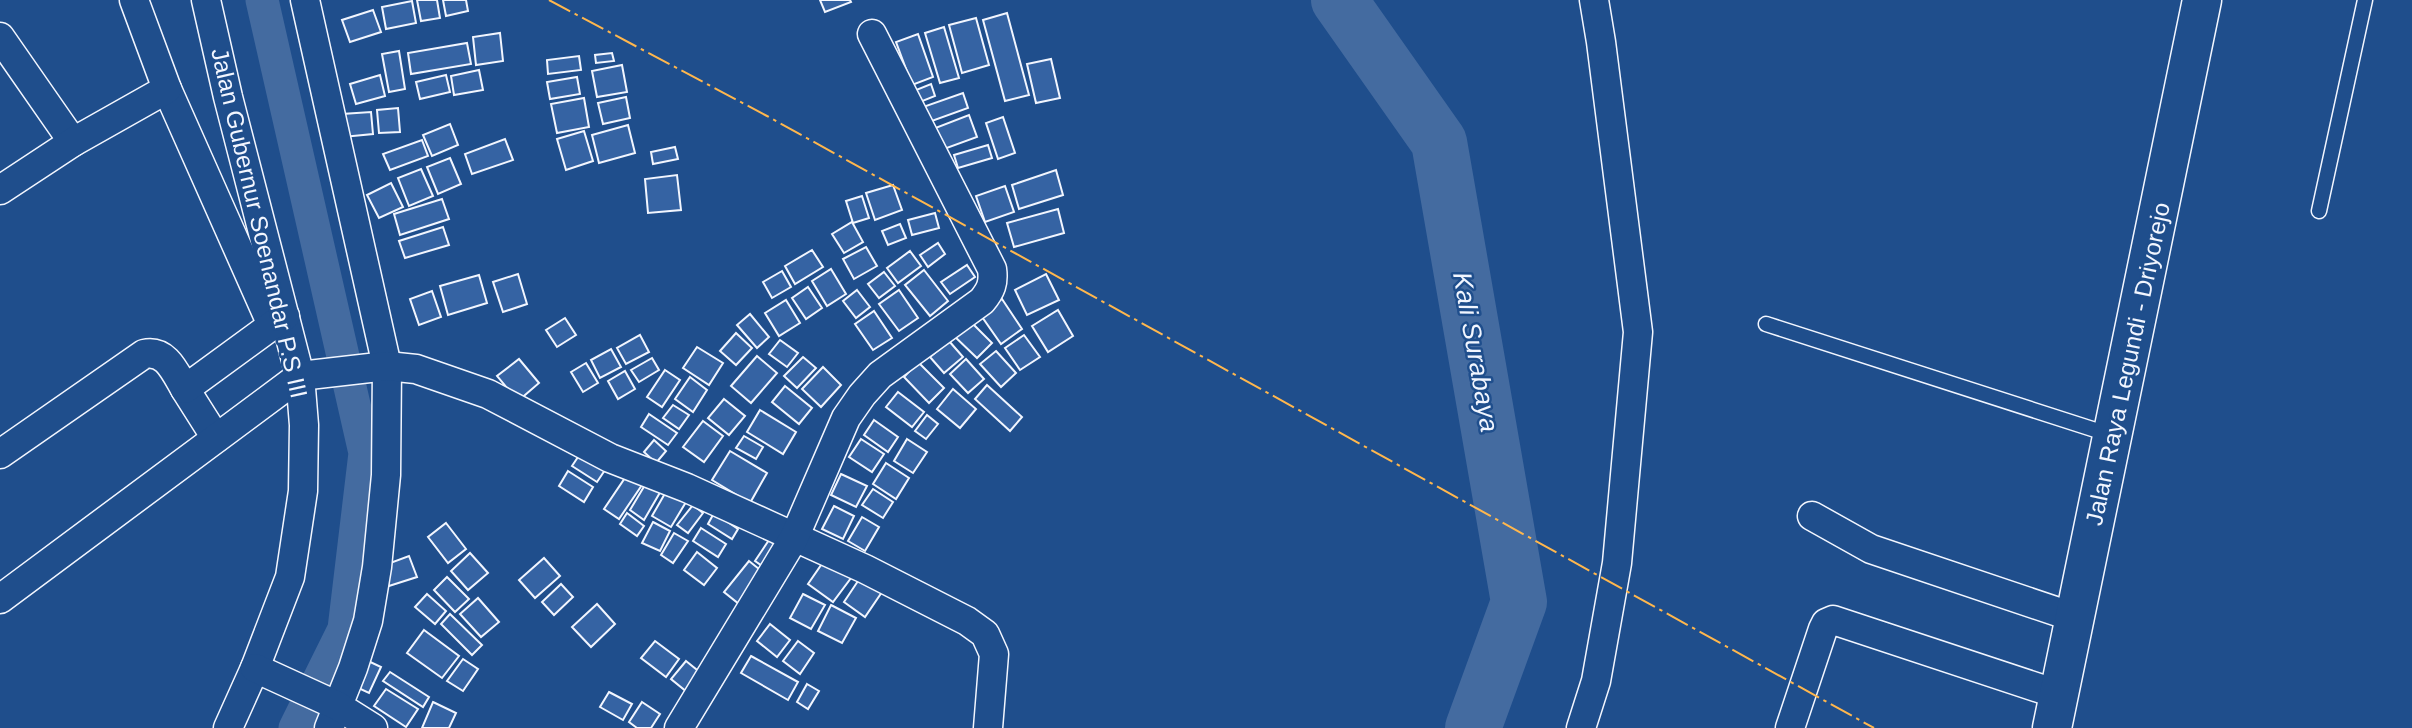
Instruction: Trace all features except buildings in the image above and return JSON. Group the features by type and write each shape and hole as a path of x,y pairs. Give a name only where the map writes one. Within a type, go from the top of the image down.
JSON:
{"main road":[{"name":"Jalan Raya Legundi - Driyorejo","path":"2056,711 2202,0"}],"street":[{"path":"134,0 167,89 279,321 185,389"},
{"name":"Jalan Gubernur Soenandar P.S III","path":"206,0 279,321 309,375 304,425 303,491 290,577 265,672 229,728"},
{"path":"305,0 381,366 386,475 377,567 368,621 329,710"},
{"path":"1581,728 1596,681 1617,563 1638,332 1594,0"},
{"path":"679,728 794,538 846,418 862,395 880,375 982,301 990,292 992,269 872,34"},
{"path":"0,37 73,142"},
{"path":"0,190 73,142 167,89"},
{"path":"0,454 144,354 153,352 169,362 216,438"},
{"path":"0,599 216,438 309,375 381,366 416,369 488,394 610,458 687,488 865,569 967,621 985,634 993,654 988,728"},
{"path":"1812,516 1871,549 2076,618"},
{"path":"1790,728 1823,629 1826,623 1833,620 2056,711"},
{"path":"265,672 329,710 373,728"}],"lane":[{"path":"2319,211 2365,0"},
{"path":"1766,324 2113,436"}],"waterway":[{"path":"262,0 365,453 344,629 295,728"},
{"name":"Kali Surabaya","path":"1339,0 1439,142 1519,602 1473,728"}],"power":[{"path":"549,0 767,116 1874,728"}]}
